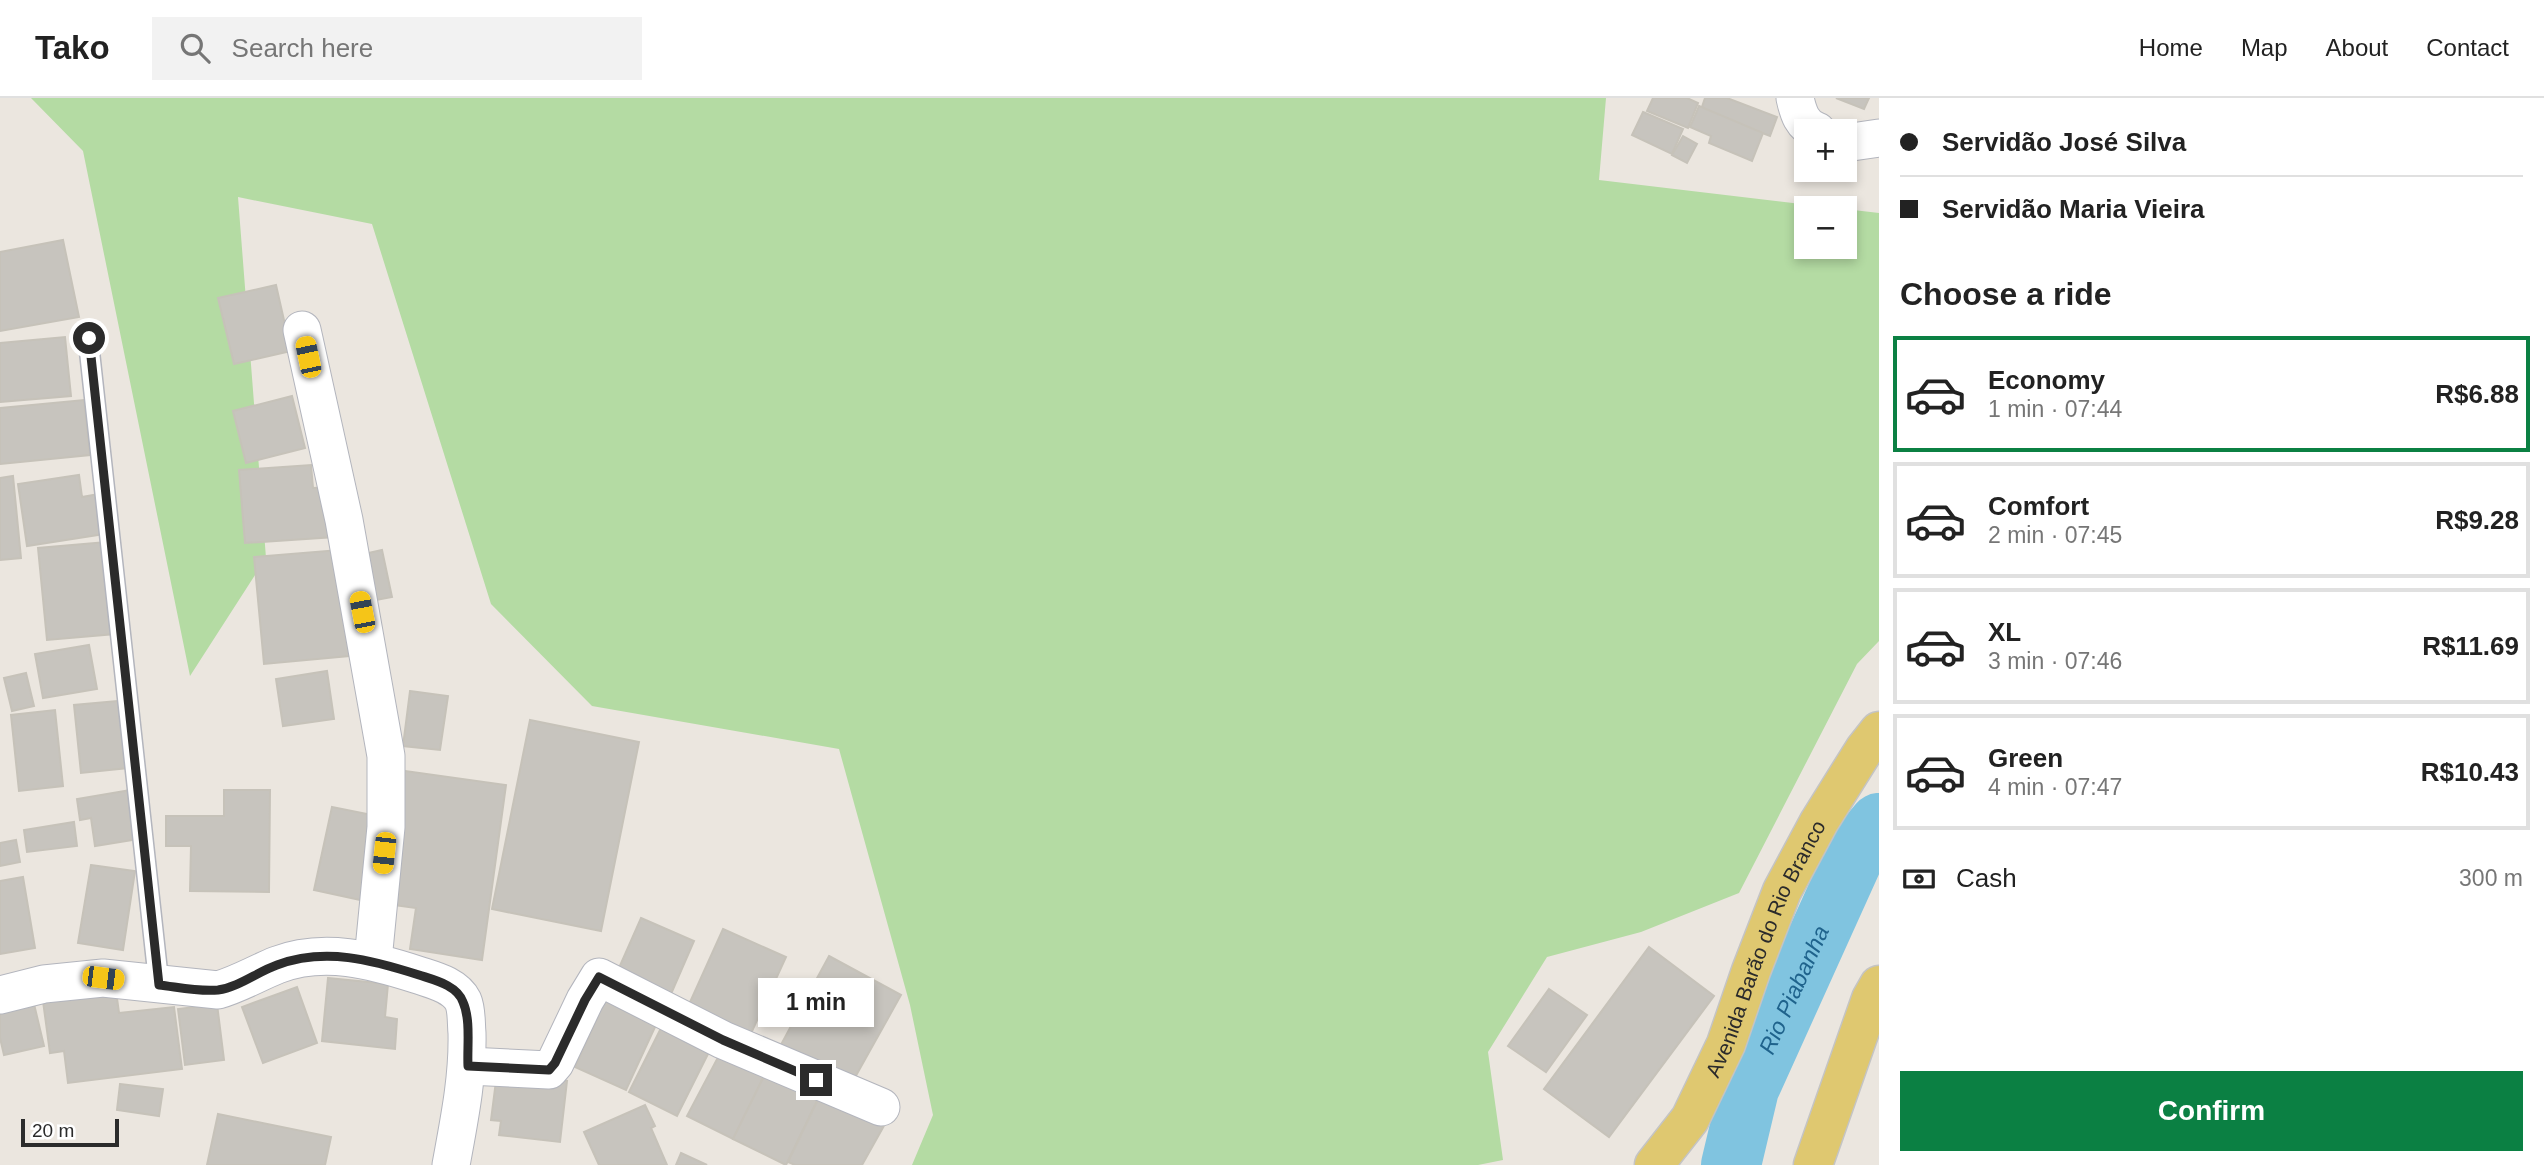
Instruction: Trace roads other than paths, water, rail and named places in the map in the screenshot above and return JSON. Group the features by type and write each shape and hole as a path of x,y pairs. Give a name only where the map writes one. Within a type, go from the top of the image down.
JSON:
{"main road":[{"name":"Avenida Barão do Rio Branco","path":"1654,1165 1690,1119 1727,1044 1751,971 1782,891 1819,822 1879,731"},
{"path":"1813,1165 1871,999 1879,985"}],"street":[{"path":"1795,98 1803,119"},
{"path":"1857,141 1879,138"},
{"path":"302,330 344,520 386,756 386,827 373,960"},
{"path":"0,995 44,984 103,978 218,990 236,985 278,965 304,958 327,956 373,960 444,984 463,1001 468,1066 451,1165"},
{"path":"468,1066 549,1070 599,977 723,1040 881,1107"}],"lane":[{"path":"89,338 159,985"}],"waterway":[{"name":"Rio Piabanha","path":"1731,1165 1749,1089 1858,848 1879,823"}]}
